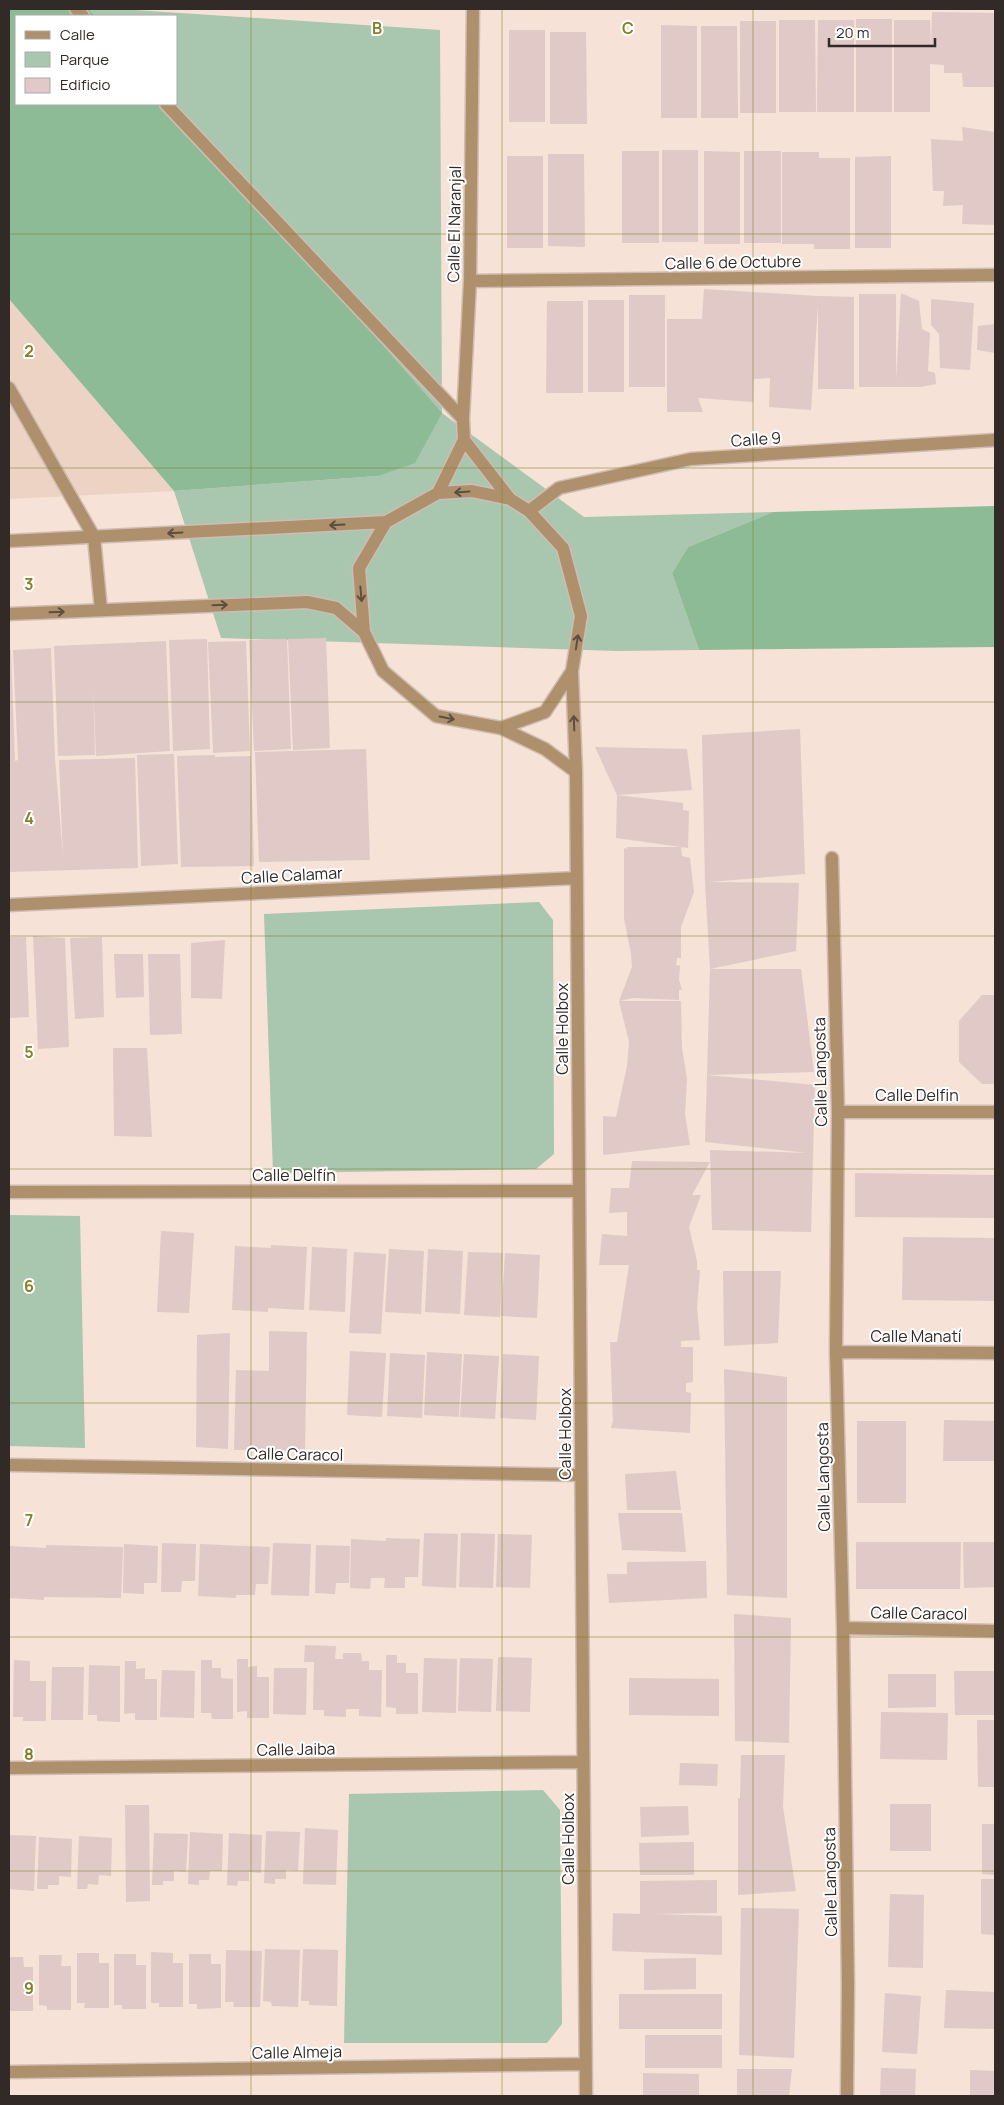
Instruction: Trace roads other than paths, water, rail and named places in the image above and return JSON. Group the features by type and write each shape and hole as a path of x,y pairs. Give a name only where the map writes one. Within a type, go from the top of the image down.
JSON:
{"street":[{"name":"Calle El Naranjal","path":"464,440 463,419 470,281 473,9"},
{"path":"167,105 463,419"},
{"name":"Calle 6 de Octubre","path":"470,281 995,275"},
{"path":"11,395 94,537 101,610"},
{"path":"438,493 464,440 510,499 529,511 563,548 581,616 572,671 545,712 500,728"},
{"name":"Calle 9","path":"529,511 559,488 691,459 995,440"},
{"path":"9,541 386,522 438,493 472,491 510,499"},
{"path":"386,522 359,568 364,632 383,671 436,716 500,728 545,748 576,772"},
{"path":"9,614 307,602 336,608 364,632"},
{"name":"Calle Holbox","path":"572,671 576,772 586,2096"},
{"name":"Calle Langosta","path":"832,858 838,1112 836,1352 843,1628 848,1986 847,2096"},
{"name":"Calle Calamar","path":"9,904 577,878"},
{"name":"Calle Delfin","path":"838,1112 995,1112"},
{"name":"Calle Delfín","path":"9,1192 579,1191"},
{"name":"Calle Manatí","path":"836,1352 995,1353"},
{"name":"Calle Caracol","path":"9,1465 582,1475"},
{"name":"Calle Caracol","path":"843,1628 995,1631"},
{"name":"Calle Jaiba","path":"9,1768 583,1762"},
{"name":"Calle Almeja","path":"9,2072 586,2064"}]}
